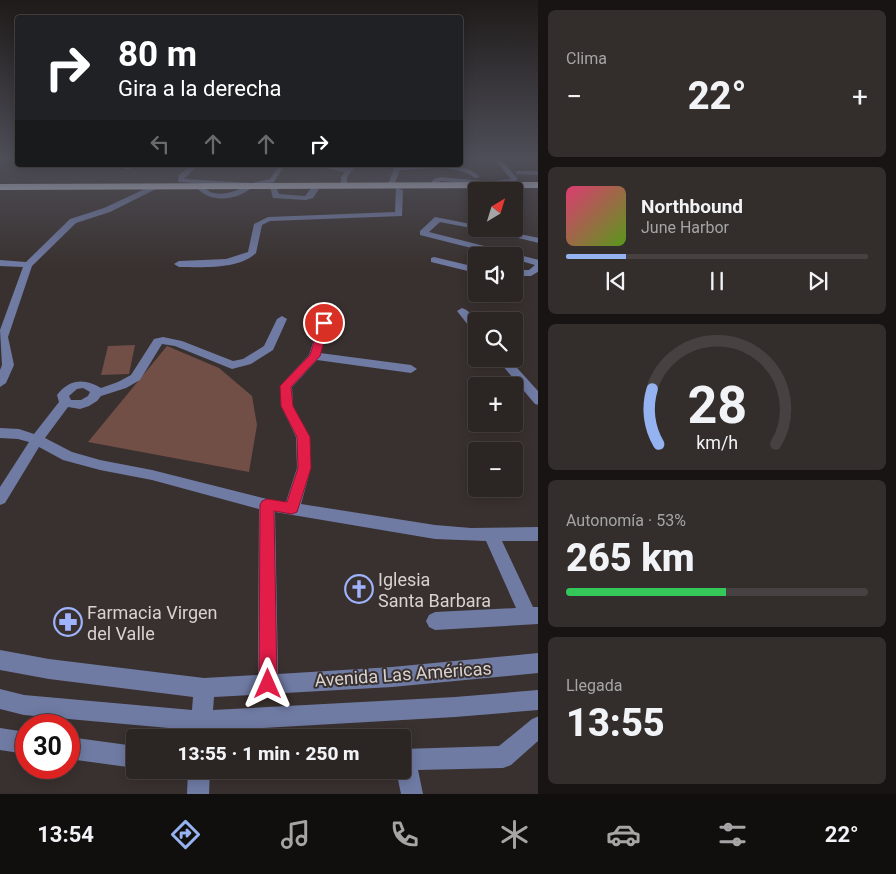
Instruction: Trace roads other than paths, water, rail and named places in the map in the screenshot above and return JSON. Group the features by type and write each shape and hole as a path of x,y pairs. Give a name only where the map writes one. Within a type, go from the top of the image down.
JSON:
{"street":[{"path":"0,383 8,365 3,337 28,265 73,221 107,210 141,194"},
{"path":"179,264 224,263 245,257 252,253 258,224 268,219 400,214 396,194"},
{"path":"468,225 438,219 423,233 538,264 534,272 523,273"},
{"path":"523,237 538,241"},
{"path":"434,260 468,268"},
{"path":"0,262 28,265"},
{"path":"462,311 468,318"},
{"path":"65,402 80,405 91,400 97,393 122,385 136,376 158,341 163,340 178,344 232,366 246,362 269,348 282,319"},
{"path":"292,508 304,468 303,437 287,406 286,386 314,356 324,323"},
{"path":"314,356 411,369"},
{"path":"510,367 538,401"},
{"path":"65,402 63,395 73,386 90,385 97,393"},
{"path":"0,499 37,440 65,402"},
{"path":"0,433 20,434 37,440 68,456 100,465 152,475 267,505 435,532 538,534"},
{"path":"267,505 268,684"},
{"path":"435,621 533,615 491,534"},
{"name":"Avenida Las Américas","path":"0,660 49,669 204,688 392,678 538,663"},
{"path":"202,729 204,688"},
{"path":"0,699 24,705 202,729 538,700"},
{"path":"411,760 503,757 538,726"},
{"path":"0,739 15,741"},
{"path":"80,750 126,756"},
{"path":"198,794 199,779"},
{"path":"408,779 412,794"}],"place":[{"name":"Iglesia Santa Barbara","path":"359,589"},
{"name":"Farmacia Virgen del Valle","path":"68,622"}]}
